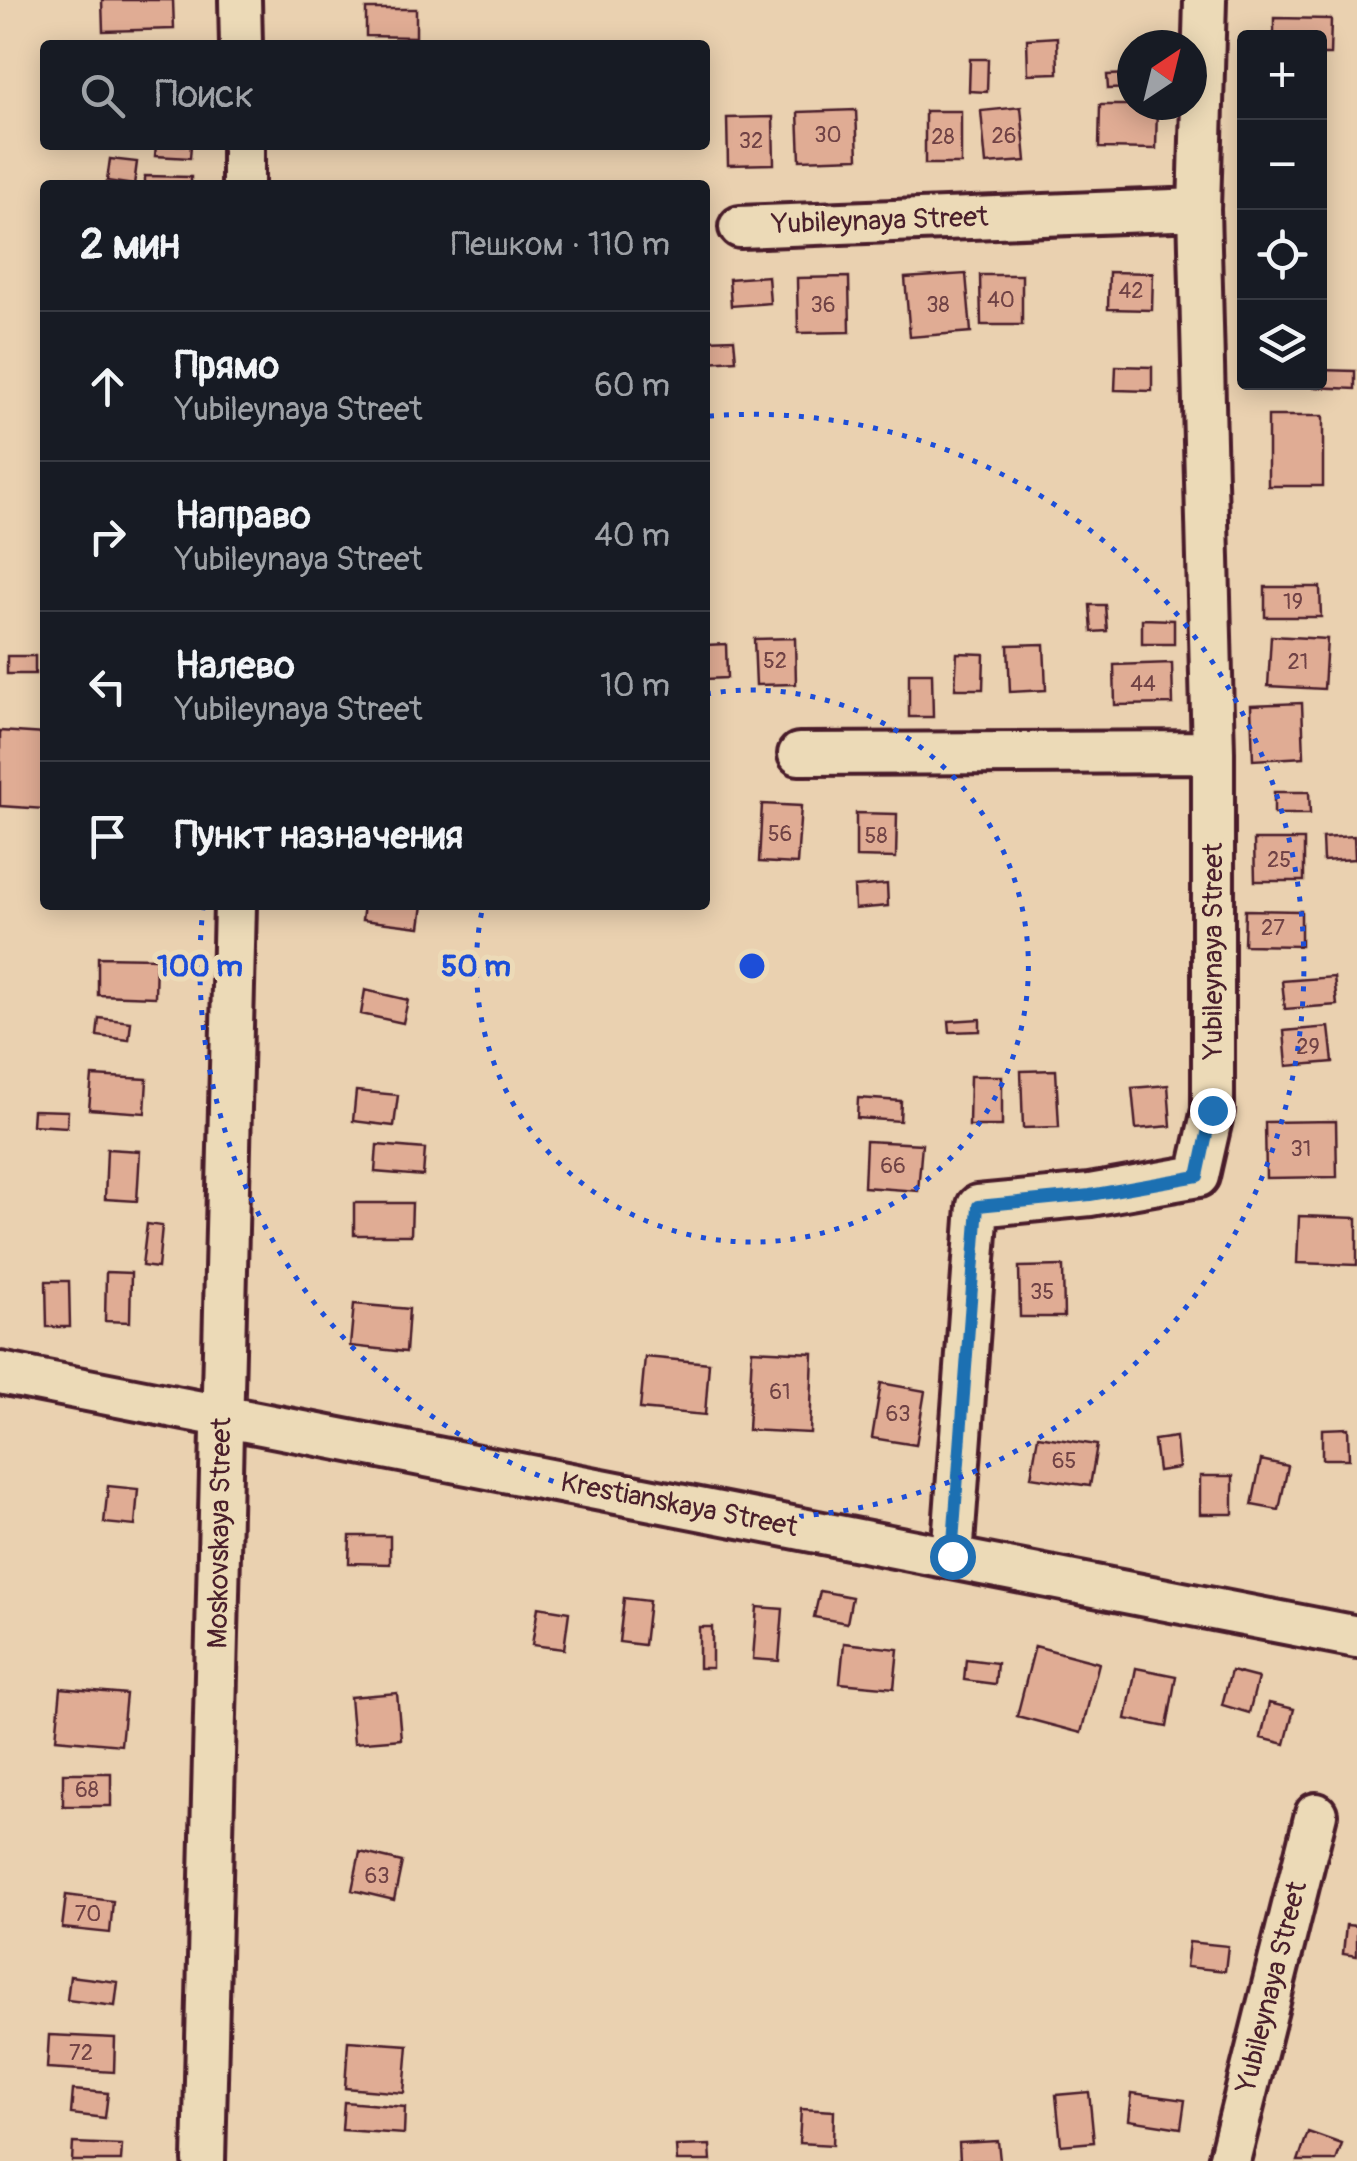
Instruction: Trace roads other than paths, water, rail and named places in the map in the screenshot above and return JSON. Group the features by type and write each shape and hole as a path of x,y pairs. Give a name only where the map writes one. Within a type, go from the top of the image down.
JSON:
{"street":[{"path":"240,0 241,40"},
{"name":"Yubileynaya Street","path":"952,1556 978,1206 1090,1195 1198,1176 1212,1110 1213,752 1199,209 1206,0"},
{"path":"243,150 244,180"},
{"name":"Yubileynaya Street","path":"740,226 1199,209"},
{"path":"799,754 1213,752"},
{"name":"Moskovskaya Street","path":"204,2161 235,910"},
{"name":"Krestianskaya Street","path":"0,1373 1357,1637"},
{"name":"Yubileynaya Street","path":"1229,2161 1316,1814"}]}
